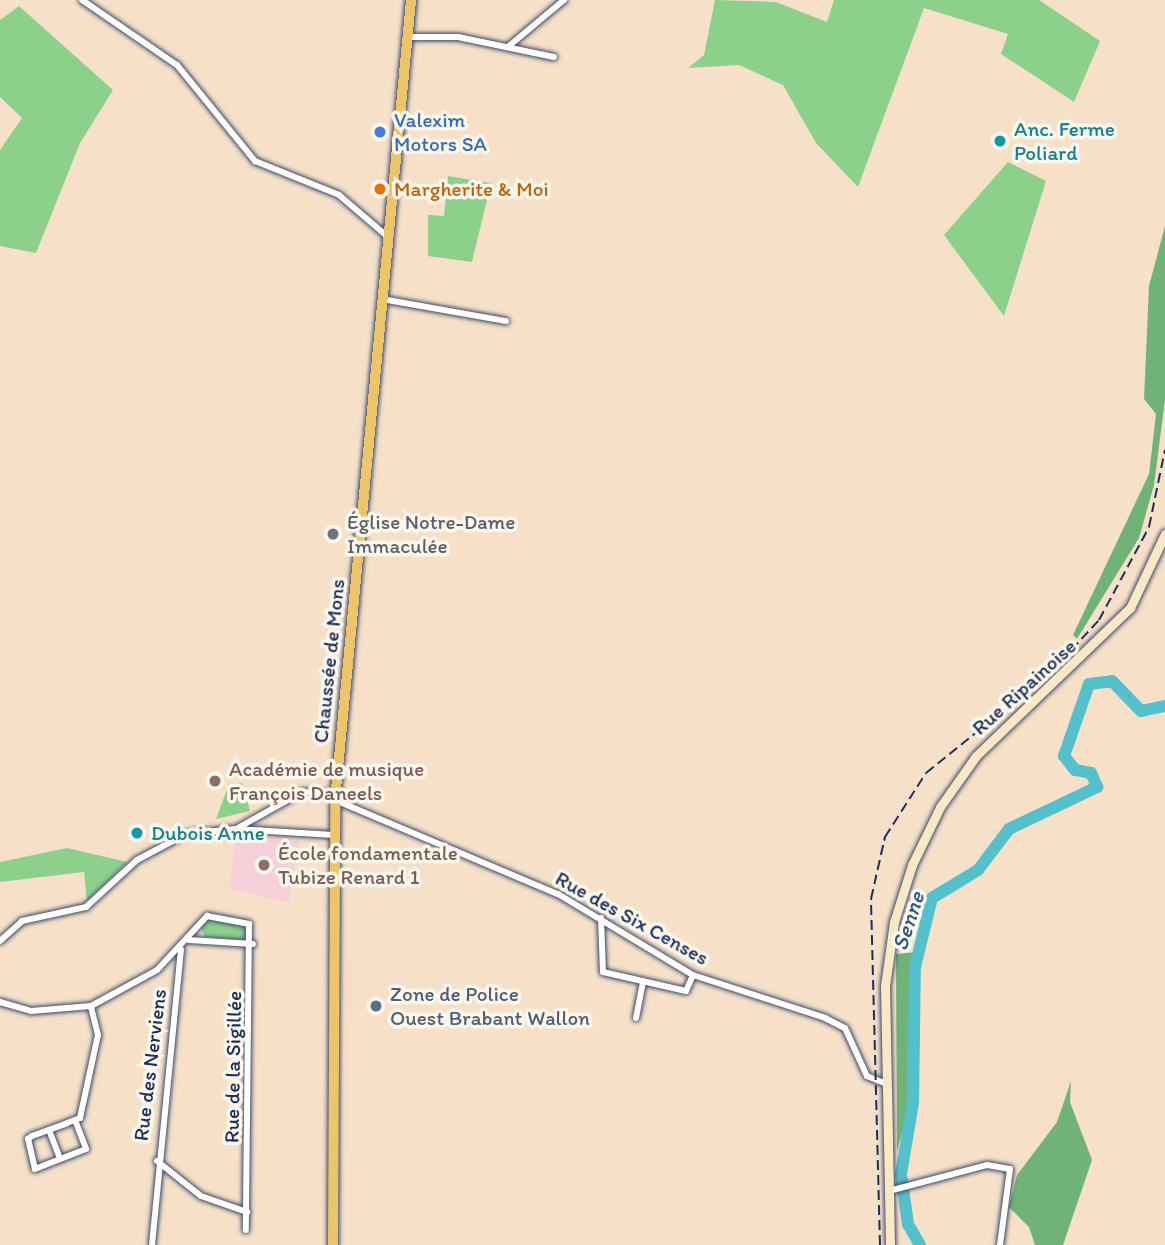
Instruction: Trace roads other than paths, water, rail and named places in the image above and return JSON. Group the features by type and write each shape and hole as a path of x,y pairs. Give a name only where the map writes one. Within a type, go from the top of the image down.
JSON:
{"main road":[{"name":"Chaussée de Mons","path":"333,1245 336,797 411,0"}],"street":[{"path":"82,0 177,65 255,161 339,195 388,237"},
{"path":"509,46 564,0"},
{"path":"407,37 509,46 554,57"},
{"path":"382,299 506,321"},
{"name":"Rue Ripainoise","path":"890,1245 893,1190 887,1084 888,957 902,891 925,835 992,738 1130,608 1165,534"},
{"path":"236,829 302,792 336,797"},
{"name":"Rue des Six Censes","path":"336,797 601,918 693,975 845,1028 867,1076 887,1084"},
{"path":"0,941 22,921 86,907 164,844 210,829 334,835"},
{"name":"Rue de la Sigillée","path":"189,940 213,914 249,923 253,944 246,1230"},
{"path":"601,918 599,969 643,983 686,991 693,975"},
{"path":"0,1002 31,1012 91,1006 140,982 189,940 253,944"},
{"name":"Rue des Nerviens","path":"152,1245 157,1161 181,949"},
{"path":"636,1018 643,983"},
{"path":"75,1120 25,1143 35,1169 86,1149 75,1120 98,1035 91,1006"},
{"path":"49,1130 60,1159"},
{"path":"157,1161 201,1196 247,1212"},
{"path":"893,1190 987,1165 1010,1170 1000,1245"}],"waterway":[{"name":"Senne","path":"920,1245 908,1224 901,1174 913,1103 915,967 932,898 978,870 1009,829 1097,787 1091,773 1075,770 1064,756 1089,684 1112,681 1141,711 1165,706"}],"railway":[{"path":"880,1245 871,899 885,837 926,773 1051,672 1099,620 1149,527 1165,450"}],"place":[{"name":"Valexim Motors SA","path":"380,132"},
{"name":"Anc. Ferme Poliard","path":"1000,141"},
{"name":"Margherite & Moi","path":"380,189"},
{"name":"Église Notre-Dame Immaculée","path":"333,534"},
{"name":"Académie de musique François Daneels","path":"215,781"},
{"name":"Dubois Anne","path":"137,833"},
{"name":"École fondamentale Tubize Renard 1","path":"264,865"},
{"name":"Zone de Police Ouest Brabant Wallon","path":"376,1006"}]}
